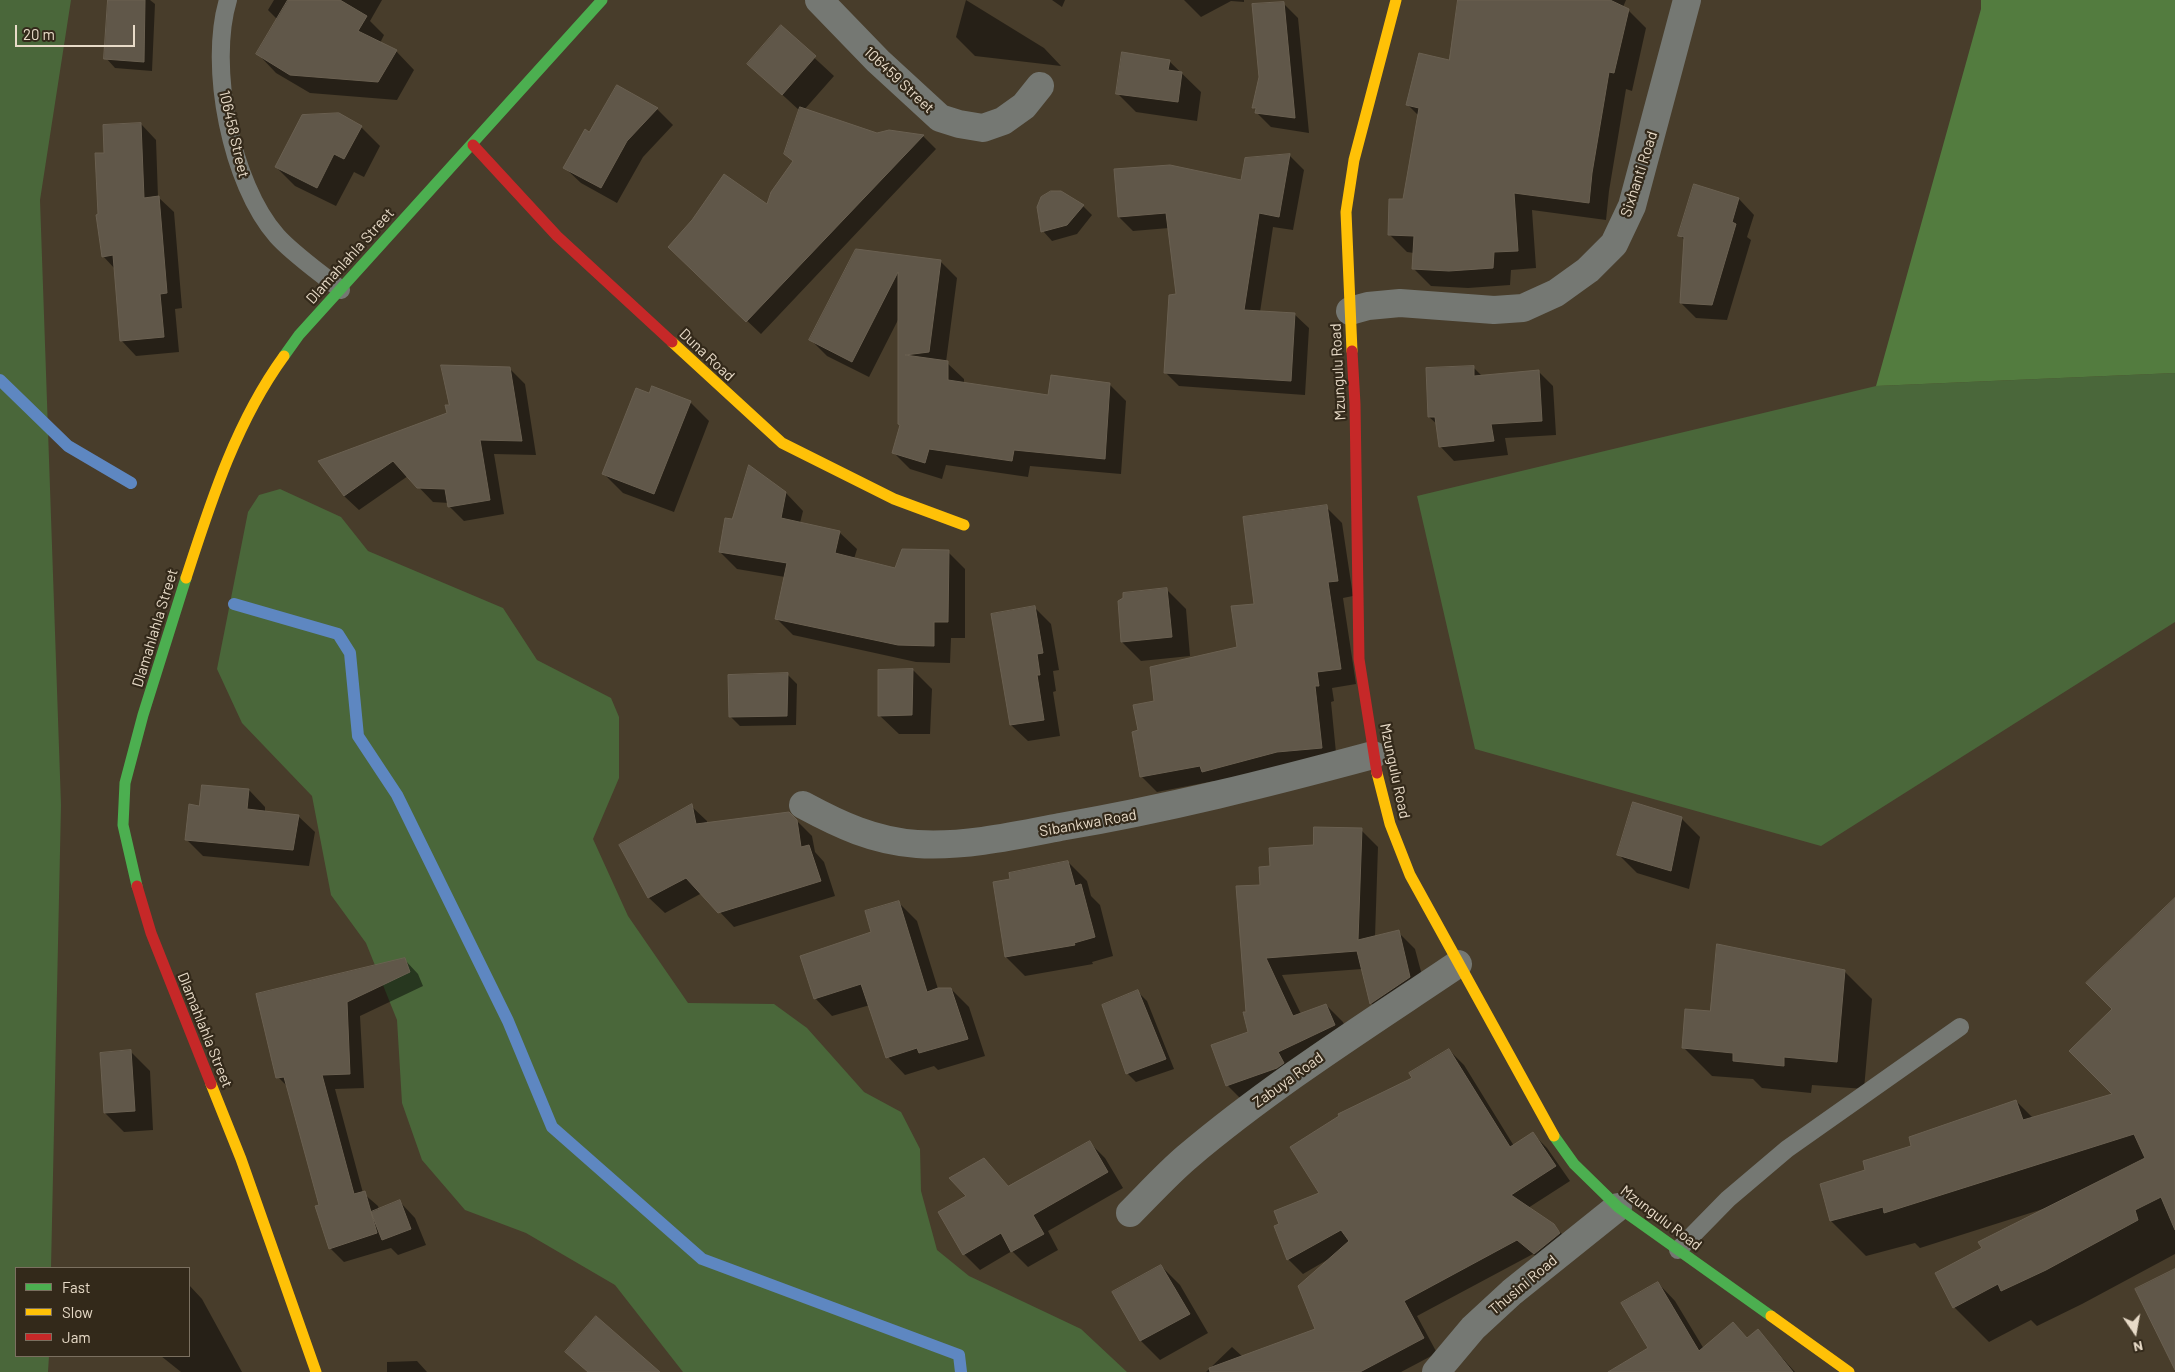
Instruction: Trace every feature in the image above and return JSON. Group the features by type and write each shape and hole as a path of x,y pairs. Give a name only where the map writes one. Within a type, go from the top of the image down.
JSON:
{"street":[{"name":"Dlamahlahla Street","path":"316,1372 241,1159 151,933 133,871 123,825 125,783 143,715 211,501 239,434 265,382 298,335 473,145 602,0"},
{"name":"106459 Street","path":"819,0 878,61 940,118 959,124 983,128 1003,121 1024,106 1040,86"},
{"name":"Mzungulu Road","path":"1396,0 1354,160 1346,212 1355,404 1359,659 1373,755 1390,824 1410,875 1458,964 1549,1128 1574,1164 1618,1207 1848,1372"},
{"name":"Sixhanti Road","path":"1350,311 1368,306 1400,303 1494,310 1523,308 1556,293 1588,270 1614,244 1632,206 1687,0"},
{"name":"Duna Road","path":"473,145 557,236 652,323 697,368 782,443 894,499 964,525"},
{"name":"Sibankwa Road","path":"803,805 842,826 882,839 918,844 962,842 1147,812 1373,755"},
{"name":"Zabuya Road","path":"1130,1213 1186,1158 1252,1106 1329,1050 1458,964"},
{"name":"Thusini Road","path":"1436,1372 1473,1328 1512,1292 1618,1207"}],"lane":[{"name":"106458 Street","path":"228,0 221,42 221,77 234,148 249,193 260,214 278,237 341,290"},
{"path":"1678,1250 1728,1199 1787,1150 1960,1028"}],"green space":[{"path":"0,0 71,0 40,200 61,805 51,1267 15,1267 15,1357 49,1357 48,1372 0,1372"},
{"path":"1981,0 2175,0 2175,373 1876,386 1981,9"},
{"path":"2175,373 2175,622 1821,846 1475,749 1417,496 1876,386"},
{"path":"280,489 341,517 368,551 503,608 537,660 611,698 619,717 619,778 593,839 628,916 688,1003 774,1004 807,1028 864,1092 901,1112 920,1149 921,1191 937,1250 969,1276 1081,1329 1127,1372 683,1372 615,1285 526,1233 465,1210 422,1160 402,1103 397,1020 366,943 331,895 312,796 242,723 217,669 248,512 259,495"}],"building":[{"path":"108,0 145,0 144,62 104,59"},
{"path":"288,0 340,0 367,16 358,31 397,50 378,82 290,75 256,54"},
{"path":"1458,0 1610,0 1629,9 1614,73 1609,72 1592,173 1589,203 1514,193 1518,251 1494,252 1493,268 1449,271 1412,269 1414,236 1388,235 1389,199 1403,199 1419,108 1406,105 1419,53 1449,60"},
{"path":"1284,2 1295,118 1255,113 1256,108 1252,108 1259,77 1252,4"},
{"path":"781,25 816,56 782,95 747,64"},
{"path":"1122,52 1170,60 1168,70 1182,72 1178,102 1116,94"},
{"path":"617,85 658,108 627,141 601,188 563,168 585,129 589,132"},
{"path":"800,107 877,133 889,130 924,135 746,322 668,247 692,220 724,174 767,204 771,192 793,161 784,154"},
{"path":"339,113 362,126 344,159 334,154 317,188 275,167 302,115"},
{"path":"141,123 144,198 159,196 167,293 160,294 164,337 120,341 113,255 102,257 96,215 98,214 95,153 104,153 103,125"},
{"path":"1290,154 1279,217 1259,213 1244,310 1295,313 1291,381 1164,373 1169,295 1176,294 1166,213 1118,217 1114,169 1170,165 1241,180 1245,158"},
{"path":"1694,184 1739,198 1732,222 1736,224 1712,305 1680,303 1684,237 1678,236"},
{"path":"1051,191 1061,191 1084,205 1067,225 1041,232 1037,207 1041,197"},
{"path":"856,249 941,260 929,352 905,355 948,361 948,380 1048,395 1051,375 1110,383 1105,459 1014,450 1012,461 929,449 925,463 892,453 900,425 898,424 898,272 852,362 809,340"},
{"path":"441,365 510,367 522,441 480,440 490,500 448,507 445,489 417,488 393,461 344,496 318,461 447,413 445,405 449,405"},
{"path":"1474,366 1474,376 1539,370 1542,421 1491,424 1494,441 1439,447 1435,417 1428,417 1426,368"},
{"path":"652,386 691,401 654,494 602,474 636,388 649,393"},
{"path":"749,465 786,492 781,518 840,531 835,553 895,568 902,549 949,550 948,622 934,622 934,646 898,645 775,619 787,563 719,552 725,518 732,519"},
{"path":"1327,505 1338,581 1328,582 1341,669 1317,672 1319,686 1315,686 1322,748 1277,752 1202,772 1200,766 1140,777 1132,732 1138,730 1133,705 1154,701 1150,667 1237,647 1231,606 1254,604 1243,517"},
{"path":"1167,588 1172,637 1121,642 1118,601 1123,598 1123,593"},
{"path":"1035,606 1043,653 1037,654 1040,675 1037,675 1044,720 1010,725 991,614"},
{"path":"913,669 912,715 878,716 878,670"},
{"path":"788,673 787,716 729,717 728,675"},
{"path":"202,785 249,789 247,809 299,815 293,850 185,840 189,804 199,806"},
{"path":"1633,802 1682,817 1671,871 1617,855"},
{"path":"692,804 696,824 789,812 797,820 801,847 809,845 821,881 718,913 686,878 648,898 619,845"},
{"path":"1314,827 1362,828 1358,940 1399,930 1410,977 1370,1004 1357,951 1266,958 1293,1016 1326,1004 1335,1025 1278,1052 1284,1063 1277,1068 1226,1086 1211,1045 1248,1032 1243,1012 1246,1012 1236,886 1260,885 1259,867 1270,866 1269,848 1313,845"},
{"path":"1068,861 1075,886 1081,884 1095,937 1074,943 1075,945 1005,957 993,882 1010,879 1009,873"},
{"path":"2175,898 2175,1230 2161,1197 2135,1210 2138,1220 2046,1270 2001,1291 1998,1284 1953,1308 1935,1273 1982,1248 1978,1242 2145,1158 2134,1134 1884,1213 1883,1207 1830,1221 1820,1184 1865,1170 1863,1161 1911,1146 1909,1137 2016,1100 2023,1120 2112,1094 2069,1051 2112,1009 2086,983"},
{"path":"899,901 927,992 938,988 951,988 968,1039 919,1053 917,1048 886,1058 861,984 814,999 800,956 871,932 865,911"},
{"path":"1717,944 1845,970 1837,1062 1784,1057 1784,1066 1733,1061 1733,1053 1682,1048 1685,1009 1710,1011"},
{"path":"405,958 410,972 347,1002 350,1074 322,1075 354,1194 365,1191 377,1233 329,1249 315,1206 319,1205 284,1077 276,1078 256,994"},
{"path":"1138,990 1166,1059 1126,1074 1102,1005"},
{"path":"1449,1049 1510,1147 1533,1132 1556,1166 1511,1195 1554,1224 1560,1233 1534,1254 1517,1240 1404,1301 1424,1338 1360,1372 1210,1372 1209,1368 1315,1329 1298,1286 1349,1241 1341,1230 1287,1260 1274,1226 1279,1224 1274,1211 1319,1193 1290,1147 1339,1116 1338,1114 1412,1078 1409,1073"},
{"path":"131,1050 135,1111 104,1113 100,1053"},
{"path":"1090,1141 1108,1172 1033,1215 1044,1234 1011,1252 1001,1233 963,1255 938,1212 966,1196 949,1178 984,1158 1008,1186"},
{"path":"400,1200 411,1229 382,1240 371,1212"},
{"path":"1161,1265 1190,1314 1140,1341 1112,1292"},
{"path":"2175,1269 2175,1370 2135,1289"},
{"path":"1658,1282 1699,1351 1733,1322 1747,1338 1758,1329 1793,1372 1608,1372 1648,1348 1621,1303"},
{"path":"596,1316 660,1372 588,1372 565,1352"}],"waterway":[{"path":"0,380 68,446 131,483"},
{"path":"234,604 338,634 350,653 358,736 397,795 508,1021 552,1127 702,1259 959,1355 961,1372"}],"traffic: fast":[{"path":"284,356 299,335 602,0"},
{"path":"137,886 123,825 125,783 143,715 186,578"},
{"path":"1554,1136 1574,1164 1618,1207 1771,1316"}],"traffic: slow":[{"path":"1352,351 1346,212 1354,160 1396,0"},
{"path":"672,342 782,443 894,499 964,525"},
{"path":"186,578 215,491 238,435 267,381 284,356"},
{"path":"1377,773 1390,824 1410,875 1554,1136"},
{"path":"211,1084 241,1159 316,1372"},
{"path":"1771,1316 1849,1372"}],"traffic: jam":[{"path":"473,145 557,236 672,342"},
{"path":"1352,351 1355,404 1359,659 1377,773"},
{"path":"137,886 151,933 211,1084"}]}
